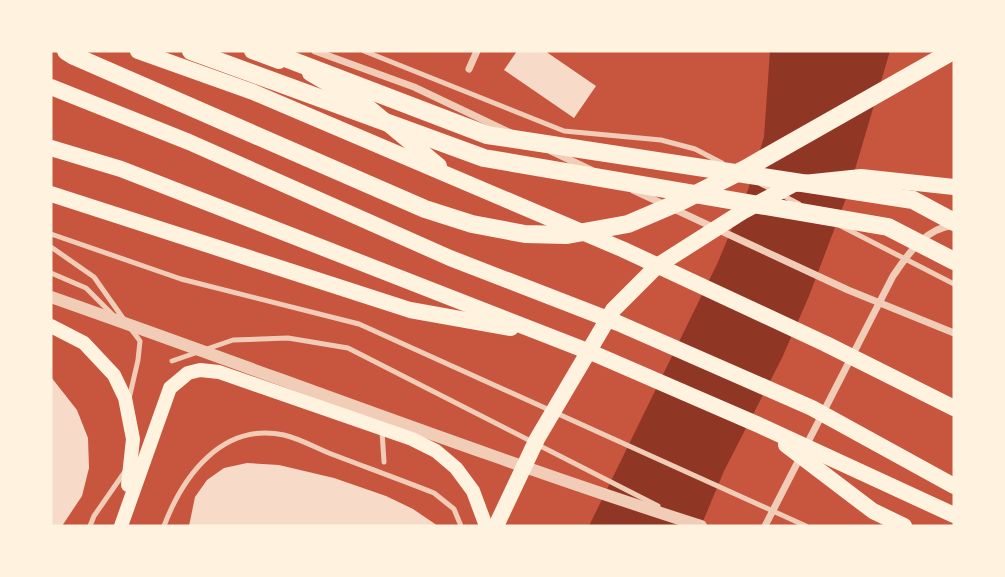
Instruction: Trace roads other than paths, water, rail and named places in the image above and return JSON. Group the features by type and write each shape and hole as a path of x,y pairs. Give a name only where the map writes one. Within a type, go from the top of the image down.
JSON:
{"highway":[{"path":"66,51 425,209 471,224 525,234 566,234 628,223 682,201 745,169 953,51"},
{"path":"138,51 253,92 622,249 826,344 954,408"},
{"path":"191,51 484,158 888,227 954,261"},
{"path":"252,51 307,71 368,107 454,178"},
{"path":"267,51 487,135 913,200 954,223"},
{"path":"51,86 189,142 450,258 618,323 812,408 954,486"},
{"path":"51,148 121,169 595,354 761,426 954,515"},
{"path":"496,526 537,439 612,310 657,266 742,212 794,184 861,177 954,187"},
{"path":"51,194 411,310 550,336"},
{"path":"761,426 873,511 904,526"}],"main road":[{"path":"51,326 84,343 114,375 125,398 133,439 126,511"},
{"path":"121,526 170,388 188,373 200,370 219,372 382,428 436,451 456,468 472,491 486,526"}],"street":[{"path":"315,51 414,87 848,290 954,333"},
{"path":"469,69 477,51"},
{"path":"765,526 893,276 908,254 923,239 934,230 954,223"},
{"path":"51,298 569,484 695,524"}],"lane":[{"path":"364,51 564,131 661,140 695,149 954,284"},
{"path":"51,234 181,279 359,324 806,526"},
{"path":"51,247 94,276 140,341 131,395"},
{"path":"51,273 86,288 140,341"},
{"path":"172,361 233,340 288,338 348,348 695,524"},
{"path":"382,428 384,462"},
{"path":"163,526 188,477 203,460 226,442 252,435 284,435 434,493 454,509 461,526"},
{"path":"89,526 131,463"}]}
